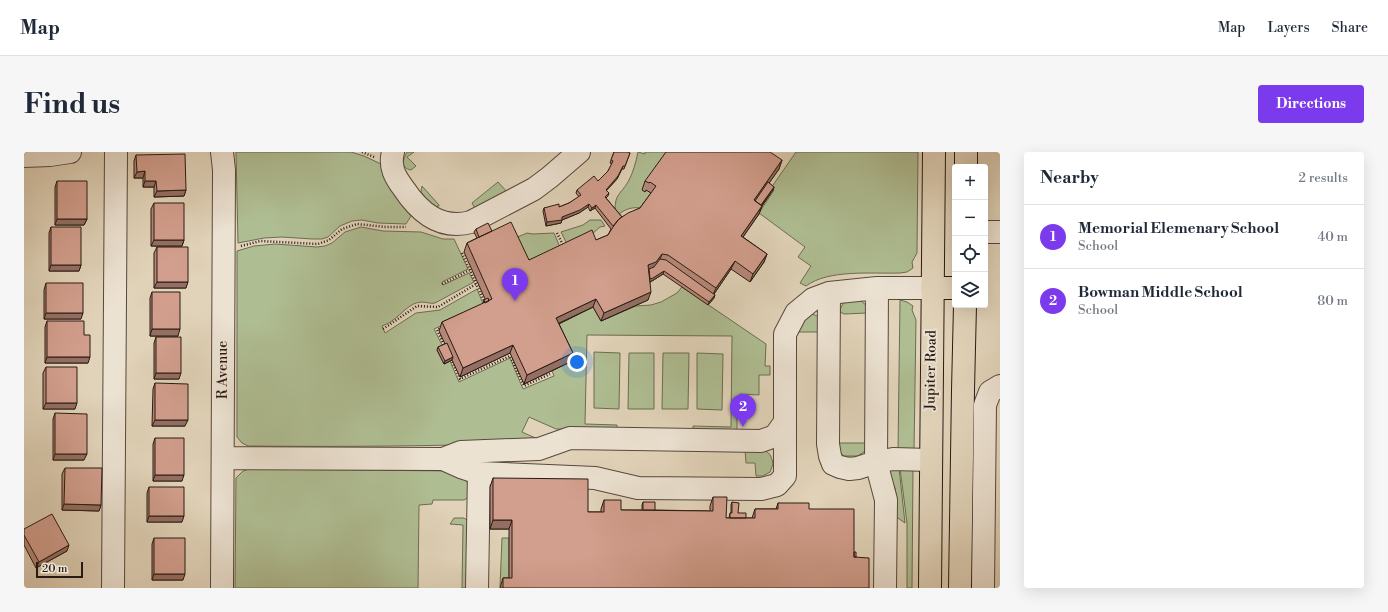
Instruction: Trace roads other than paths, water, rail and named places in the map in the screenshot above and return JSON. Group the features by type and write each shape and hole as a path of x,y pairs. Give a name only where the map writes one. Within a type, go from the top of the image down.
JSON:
{"main road":[{"name":"Jupiter Road","path":"930,588 934,152"},
{"path":"966,152 966,164"},
{"path":"932,288 952,288"},
{"path":"960,588 965,308"}],"street":[{"path":"24,156 50,155 70,152"},
{"path":"113,588 116,152"},
{"name":"R Avenue","path":"222,152 224,170 222,588"},
{"path":"393,152 391,162 392,170 410,198 429,216 442,222 456,224 471,222 534,189 579,152"},
{"path":"988,232 1000,232"},
{"path":"443,459 479,473 596,478 638,488 761,489 777,486 785,476 785,334 796,313 813,299 829,293 877,288 932,288"},
{"path":"877,288 876,462 886,500 885,588"},
{"path":"829,293 828,444 833,464 849,469 869,466 876,462 893,460 930,460"},
{"path":"983,588 985,405 990,392 1000,386"},
{"path":"223,458 443,459 461,452 539,449 570,438 761,441 775,436 785,422"},
{"path":"478,588 479,473"}],"place":[{"name":"Memorial Elemenary School","path":"515,301"},
{"name":"Bowman Middle School","path":"743,427"}]}
